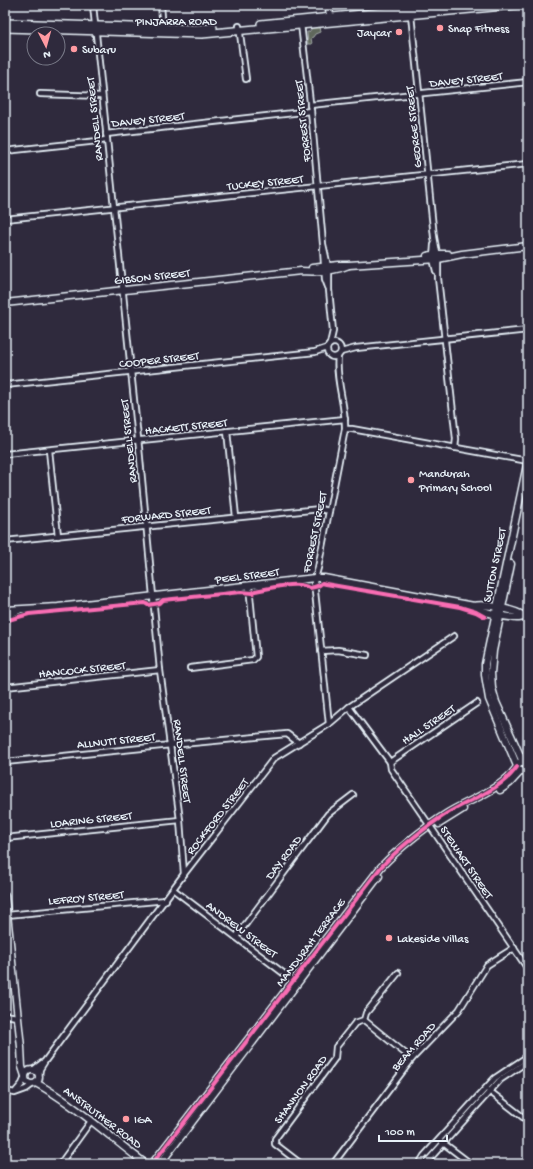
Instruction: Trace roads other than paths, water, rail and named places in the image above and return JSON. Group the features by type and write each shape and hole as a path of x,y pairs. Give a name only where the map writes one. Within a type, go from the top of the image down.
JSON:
{"main road":[{"path":"326,5 329,9 331,20"},
{"name":"PINJARRA ROAD","path":"5,23 163,30 202,34 239,28 331,20 454,5"},
{"name":"PINJARRA ROAD","path":"408,11 514,5"},
{"name":"PINJARRA ROAD","path":"5,28 95,28"},
{"name":"GIBSON STREET","path":"5,303 528,246"},
{"name":"SUTTON STREET","path":"522,768 489,699 485,675 506,577 528,461"},
{"name":"SUTTON STREET","path":"506,577 528,480"},
{"name":"PEEL STREET","path":"5,610 58,607 324,578 474,606 479,605 518,618 526,617"},
{"name":"PEEL STREET","path":"5,616 20,609"},
{"name":"SUTTON STREET","path":"490,651 492,688 496,702 525,762"},
{"name":"MANDURAH TERRACE","path":"152,1164 384,868 431,827 507,785 522,768 519,763 525,762"},
{"path":"5,895 22,1067 27,1082 37,1080 37,1072 32,1070 26,1063 21,1047"},
{"name":"MANDURAH TERRACE","path":"160,1164 295,982"},
{"path":"25,1076 28,1071 32,1070"},
{"name":"ANSTRUTHER ROAD","path":"37,1080 146,1164"}],"street":[{"name":"RANDELL STREET","path":"93,5 154,597 160,670 180,820 184,874"},
{"path":"161,5 163,30"},
{"name":"GEORGE STREET","path":"408,11 420,94 435,257 456,439 455,448"},
{"name":"FORREST STREET","path":"301,23 329,290 332,331 330,344"},
{"path":"239,28 246,79"},
{"name":"DAVEY STREET","path":"310,105 528,82"},
{"path":"40,94 102,96"},
{"name":"DAVEY STREET","path":"106,134 311,111"},
{"name":"DAVEY STREET","path":"5,151 107,140"},
{"name":"TUCKEY STREET","path":"5,219 528,164"},
{"path":"356,348 334,343 330,344 327,348 327,352 330,356 356,348 528,330"},
{"name":"FORREST STREET","path":"332,331 339,345"},
{"path":"339,345 340,354"},
{"name":"COOPER STREET","path":"5,385 315,352 327,348"},
{"name":"COOPER STREET","path":"315,352 330,356"},
{"name":"FORREST STREET","path":"337,369 340,354"},
{"name":"FORREST STREET","path":"329,724 314,588 345,429 345,419 337,369 330,356"},
{"name":"HACKETT STREET","path":"5,454 345,419"},
{"path":"345,429 352,429 528,461"},
{"path":"227,432 236,517"},
{"path":"49,450 58,536"},
{"name":"FORWARD STREET","path":"5,541 320,509 329,511"},
{"path":"190,668 253,660 256,657 249,586"},
{"name":"ROCKFORD STREET","path":"37,1080 40,1069 45,1060 174,890 184,874 274,758 329,724 349,706 454,636"},
{"path":"321,651 338,650 367,655"},
{"name":"HANCOCK STREET","path":"5,687 160,670"},
{"name":"HALL STREET","path":"390,762 477,702"},
{"name":"STEWART STREET","path":"349,706 390,762 391,769 528,969"},
{"name":"ALLNUTT STREET","path":"5,762 287,734 299,743"},
{"name":"DAY ROAD","path":"236,937 328,814 353,795"},
{"name":"LOARING STREET","path":"5,838 180,820"},
{"name":"ANDREW STREET","path":"174,890 295,982"},
{"name":"LEFROY STREET","path":"8,915 166,900"},
{"name":"BEAM ROAD","path":"333,1164 412,1059 459,1010 487,965 514,948"},
{"name":"SHANNON ROAD","path":"301,1164 275,1144 275,1139 335,1058 336,1047 355,1023 364,1020 366,1013 398,973"},
{"path":"5,1015 17,1017"},
{"path":"364,1020 412,1059"},
{"path":"488,1090 495,1078 528,1056"},
{"name":"ROCKFORD STREET","path":"32,1070 45,1060"},
{"path":"425,1164 442,1141 488,1090 528,1061"},
{"path":"14,1093 22,1084 25,1076"},
{"path":"5,1091 14,1093 26,1089 37,1080"},
{"path":"488,1090 528,1121"},
{"path":"60,1164 91,1121"},
{"path":"419,1164 424,1156 442,1141"},
{"path":"442,1141 471,1164"}],"place":[{"name":"Snap Fitness","path":"440,28"},
{"name":"Jaycar","path":"399,32"},
{"name":"Subaru","path":"74,49"},
{"name":"Mandurah Primary School","path":"411,480"},
{"name":"Lakeside Villas","path":"389,938"},
{"name":"IGA","path":"126,1119"}]}
